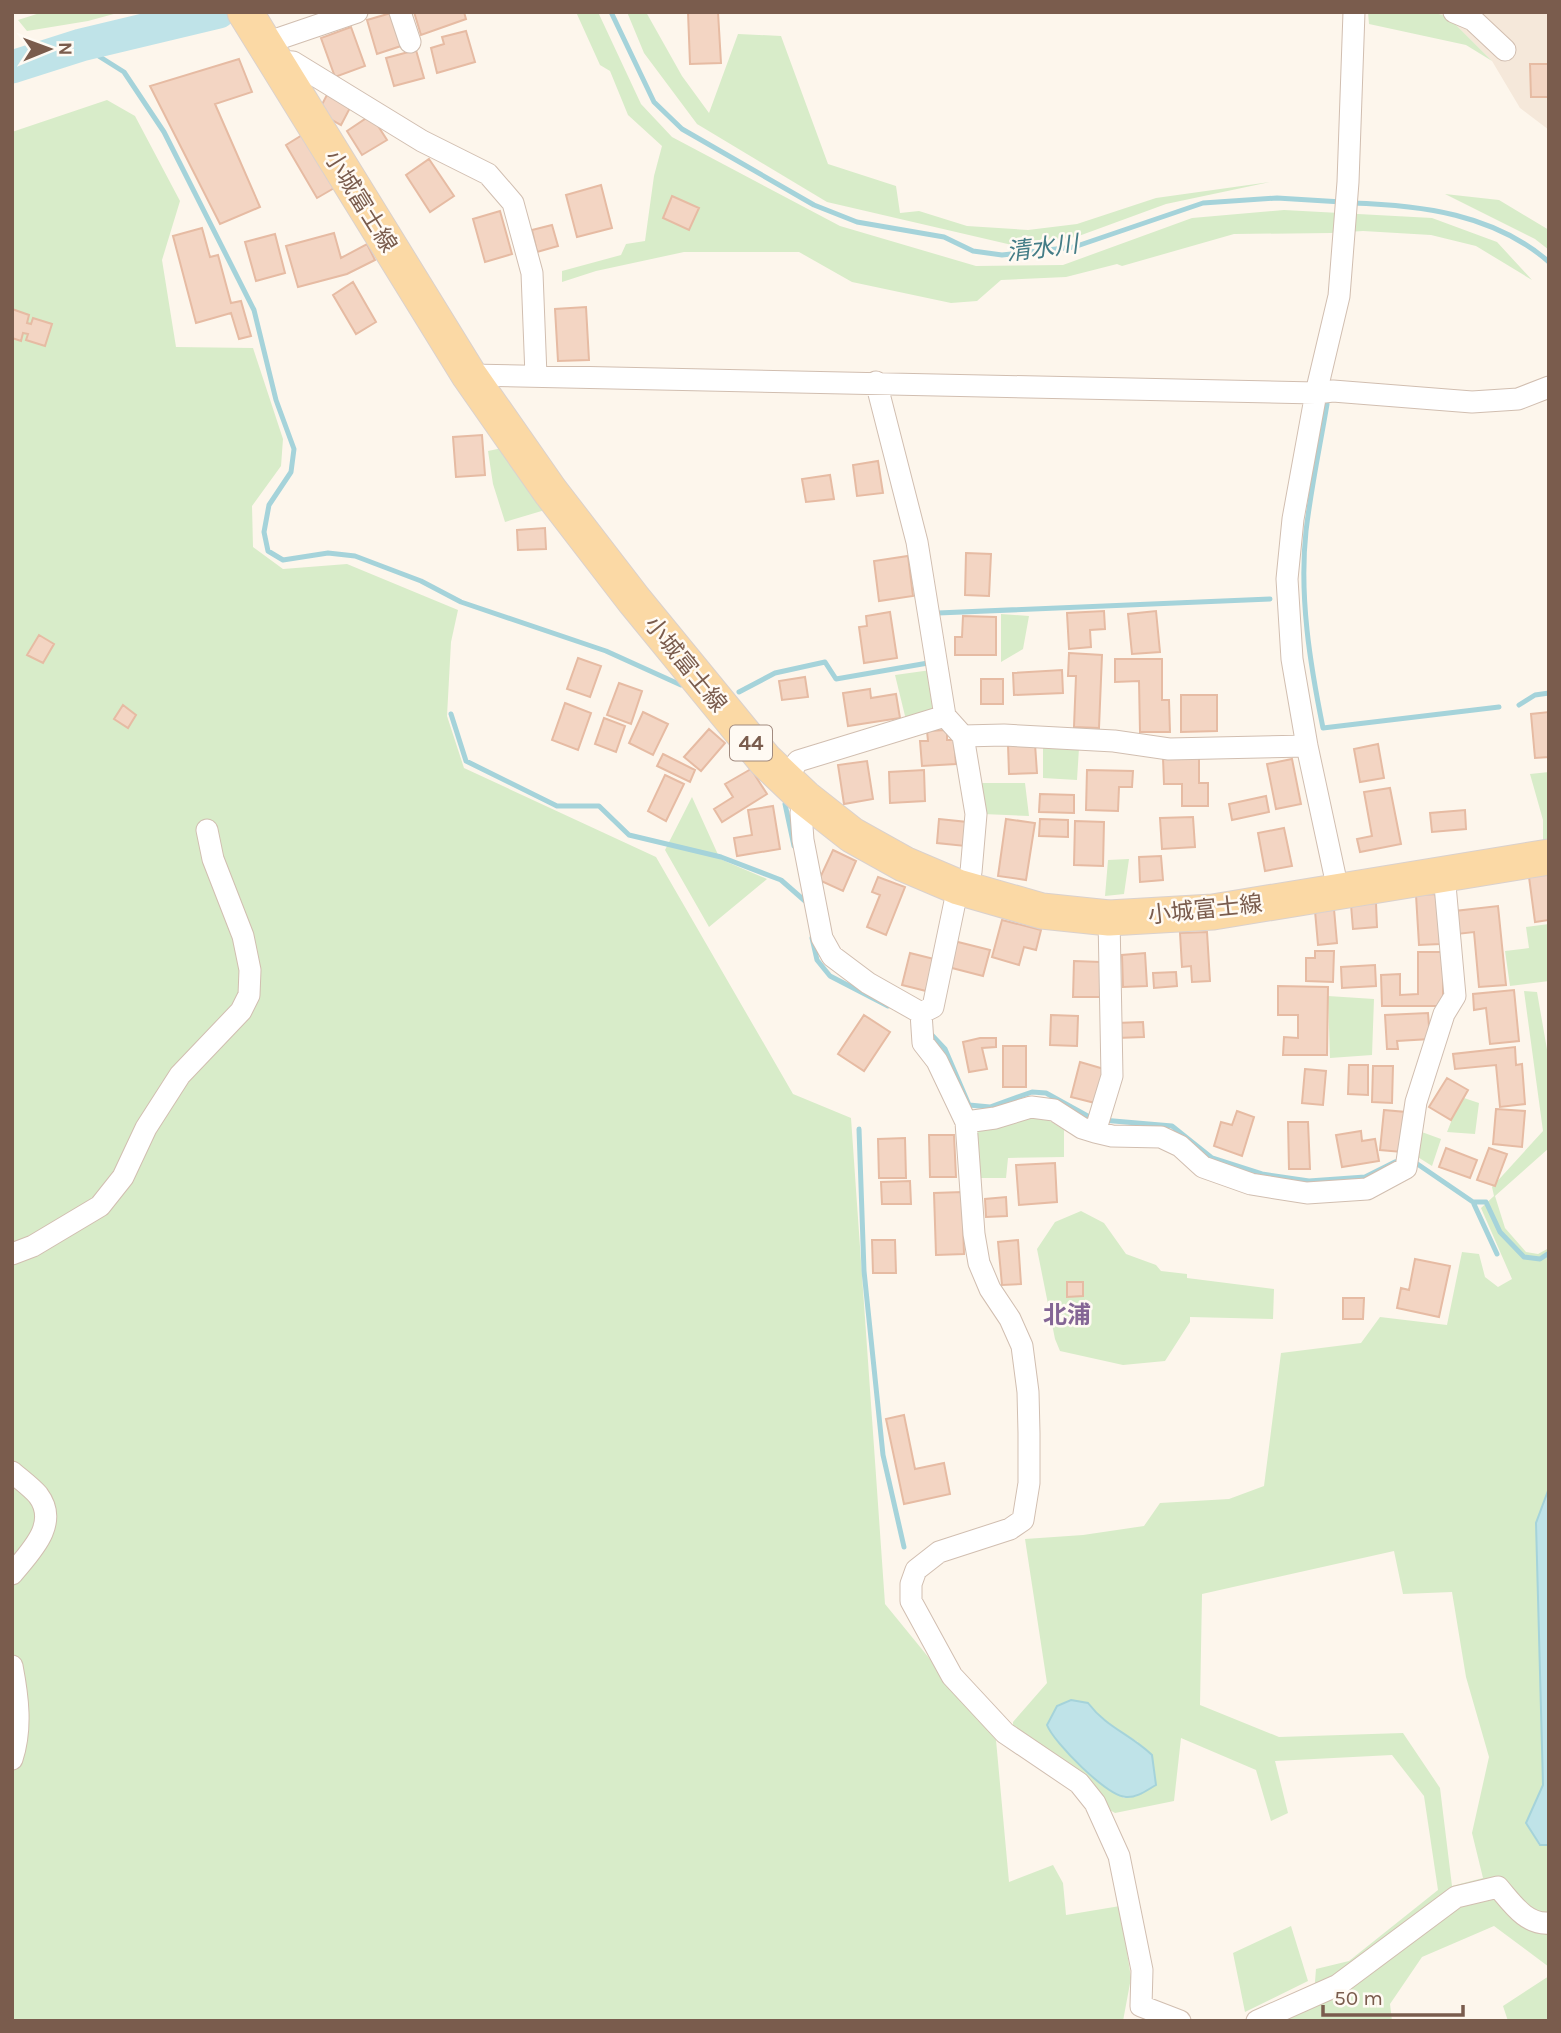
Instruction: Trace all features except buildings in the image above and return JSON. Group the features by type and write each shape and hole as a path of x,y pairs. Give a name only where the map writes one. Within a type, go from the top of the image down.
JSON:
{"main road":[{"name":"小城富士線","path":"245,12 469,375 550,492 765,760 795,789 852,835 904,864 965,880 1042,911 1109,918 1213,912 1549,857"}],"street":[{"path":"268,53 357,12"},
{"path":"400,12 410,42"},
{"path":"1338,890 1307,746 1292,659 1286,579 1293,519 1316,393 1339,296 1348,182 1354,12"},
{"path":"1454,12 1473,20 1505,50"},
{"path":"268,53 293,62 422,141 488,174 513,203 532,272 536,376"},
{"path":"469,375 1316,393 1333,391 1472,402 1518,399 1549,387"},
{"path":"876,382 916,542 945,716 963,736 976,814 965,880 933,1007 921,1013"},
{"path":"921,1013 868,983 832,956 822,938 795,789 798,761 945,716"},
{"path":"963,736 1004,735 1114,741 1169,750 1307,746"},
{"path":"12,1254 33,1246 100,1206 123,1177 145,1128 180,1075 241,1011 249,995 250,970 243,936 213,859 207,830"},
{"path":"966,1122 995,1118 1031,1107 1054,1110 1082,1128 1094,1132 1112,1136 1161,1137 1180,1146 1203,1167 1251,1184 1307,1193 1367,1189 1408,1160 1416,1102 1444,1014 1455,996 1444,874"},
{"path":"1094,1132 1112,1076 1109,918"},
{"path":"921,1013 923,1043 937,1061 966,1122 974,1234 979,1263 990,1289 1010,1319 1022,1346 1028,1392 1029,1483 1023,1520 1010,1530 939,1552 916,1570 911,1584 911,1601 952,1676 1005,1733 1079,1783 1095,1803 1119,1856 1143,1970 1141,2006 1180,2021"},
{"path":"12,1472 38,1495 44,1508 46,1526 34,1547 12,1574"},
{"path":"12,1666 19,1700 18,1728 12,1759"},
{"path":"1256,2021 1338,1984 1456,1897 1498,1887 1524,1916 1539,1924 1549,1923"}],"shaded area":[{"path":"1430,12 1549,12 1549,130 1520,108 1492,61 1447,16"}],"green space":[{"path":"43,12 121,12 88,21 27,31 18,20"},
{"path":"576,12 598,12 641,104 672,137 840,226 976,266 1063,265 1192,218 1284,210 1432,218 1497,242 1532,280 1476,246 1431,235 1363,231 1234,234 1122,266 1117,264 1066,277 1001,280 977,301 951,303 852,282 799,252 684,252 596,271 562,282 562,271 621,255 626,244 645,241 654,176 662,146 628,115 610,71 600,65"},
{"path":"627,12 646,12 682,76 709,113 738,34 781,36 828,164 896,186 900,213 919,211 967,226 1028,230 1077,224 1156,198 1270,182 1166,204 1076,237 1012,245 827,202 697,124 644,53"},
{"path":"1368,12 1430,12 1447,16 1492,61 1466,45 1369,24"},
{"path":"107,100 135,116 180,201 162,260 176,347 253,348 283,439 281,466 252,506 253,547 283,569 347,564 458,610 451,642 447,716 464,768 656,857 793,1094 851,1118 885,1604 996,1740 1009,1882 1053,1865 1063,1883 1066,1915 1120,1906 1131,1978 1123,2021 12,2021 12,132"},
{"path":"1445,194 1499,200 1549,230 1549,250 1535,239"},
{"path":"507,447 545,510 505,522 493,484 488,451"},
{"path":"1001,614 1029,616 1023,649 1001,662"},
{"path":"931,670 935,710 906,720 895,675"},
{"path":"1043,744 1079,748 1077,780 1043,778"},
{"path":"1549,772 1549,841 1543,841 1543,820 1530,774"},
{"path":"979,783 1025,783 1029,816 983,814"},
{"path":"692,797 720,859 767,879 709,927 665,850"},
{"path":"1129,859 1124,894 1105,896 1108,860"},
{"path":"1549,924 1549,981 1510,986 1505,951 1529,948 1526,927"},
{"path":"1524,991 1537,992 1549,1061 1549,1148 1495,1196 1505,1228 1526,1252 1538,1254 1549,1248 1549,1488 1536,1523 1543,1785 1526,1823 1539,1845 1549,1845 1549,1967 1494,1926 1422,1957 1390,2004 1392,2021 1277,2021 1313,2007 1316,1969 1349,1961 1438,1890 1424,1796 1392,1755 1275,1761 1288,1813 1271,1821 1256,1770 1181,1738 1174,1801 1115,1813 1108,1809 1013,1730 1013,1722 1047,1683 1025,1539 1083,1535 1144,1526 1160,1503 1229,1499 1264,1486 1281,1353 1361,1343 1380,1317 1447,1325 1462,1252 1479,1254 1485,1277 1498,1287 1512,1279 1481,1208 1494,1196 1492,1187 1543,1131","holes":["1394,1551 1403,1594 1452,1592 1466,1677 1489,1757 1472,1833 1483,1878 1452,1886 1440,1788 1403,1733 1279,1737 1200,1705 1202,1594","1088,1703 1100,1719 1138,1742 1137,1796 1124,1798 1106,1787 1062,1747"]},
{"path":"1328,996 1374,999 1372,1055 1330,1058"},
{"path":"1461,1097 1479,1103 1475,1134 1447,1132"},
{"path":"1039,1114 1064,1130 1064,1157 1008,1158 1006,1178 979,1178 974,1127"},
{"path":"1419,1131 1441,1139 1432,1166 1413,1154"},
{"path":"1081,1211 1104,1223 1126,1254 1156,1265 1161,1271 1187,1274 1187,1278 1274,1289 1273,1319 1190,1317 1190,1322 1165,1361 1123,1365 1060,1351 1055,1339 1037,1249 1055,1222"},
{"path":"1291,1926 1308,1981 1245,2012 1233,1953"},
{"path":"1549,1976 1549,2021 1508,2021 1503,2006"}],"water":[{"path":"1549,1488 1549,1845 1540,1845 1526,1823 1543,1785 1536,1523"},
{"path":"1071,1700 1088,1703 1103,1719 1152,1755 1156,1785 1138,1795 1126,1797 1107,1788 1082,1767 1060,1744 1047,1725 1057,1706"}],"waterway":[{"path":"12,67 81,45 219,12"},
{"name":"清水川","path":"611,12 654,102 682,129 814,205 857,222 944,237 973,251 1002,255 1074,247 1203,203 1277,198 1342,202"},
{"path":"81,45 124,72 164,132 254,310 276,400 294,449 291,472 269,505 264,532 268,551 283,560 328,553 355,556 421,581 461,602 606,651 681,685"},
{"name":"清水川","path":"1351,203 1404,206 1456,215 1505,233 1549,262"},
{"path":"1327,404 1308,515 1304,556 1310,655 1323,728 1499,707"},
{"path":"938,613 1270,599"},
{"path":"739,692 775,673 825,662 836,679 928,663"},
{"path":"1519,705 1535,695 1549,693"},
{"path":"451,714 466,761 557,806 599,806 629,835 721,857 781,880 805,901"},
{"path":"785,804 794,846"},
{"path":"812,938 817,960 830,976 888,1006"},
{"path":"929,1032 945,1049 969,1105 990,1107 1032,1092 1046,1093 1093,1119"},
{"path":"1102,1120 1172,1126 1212,1158 1262,1174 1309,1181 1365,1177 1400,1161"},
{"path":"859,1129 864,1271 883,1455 904,1547"},
{"path":"1413,1161 1473,1202 1497,1254"},
{"path":"1473,1202 1486,1202 1500,1232 1524,1257 1540,1259 1549,1253"}],"district":[{"name":"北浦","path":"1067,1315"}]}
